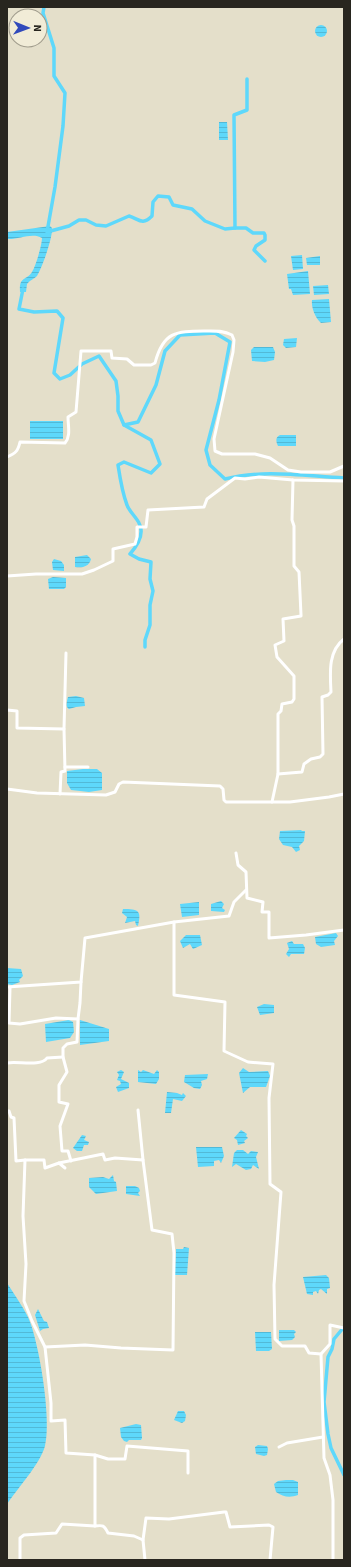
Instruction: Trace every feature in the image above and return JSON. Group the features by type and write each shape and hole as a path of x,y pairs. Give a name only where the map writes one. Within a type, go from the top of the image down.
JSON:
{"street":[{"path":"7,457 14,455 18,450 20,442 64,443 67,440 68,417 76,412 80,358 82,351 111,351 112,358 127,359 134,365 151,365 156,363 158,350 165,341 176,332 218,331 232,335 234,340 213,444 215,451 222,454 255,454 270,458 288,470 301,472 330,472 344,466"},
{"path":"7,576 36,574 82,574 94,570 113,561 113,549 135,544 137,538 137,528 146,527 148,510 204,507 207,500 236,478 245,479 259,477 292,480 344,481"},
{"path":"272,802 278,774 278,714 281,711 282,704 293,701 294,676 277,657 275,644 284,641 283,619 301,616 299,572 294,566 292,480"},
{"path":"278,774 302,772 304,764 311,759 320,758 322,754 322,697 331,692 332,655 344,639"},
{"path":"60,794 60,772 66,770 64,729 66,653"},
{"path":"7,710 17,711 17,728 64,729"},
{"path":"65,767 88,767"},
{"path":"7,789 60,794 106,795 115,792 119,784 122,782 220,786 223,789 224,800 226,802 306,800 344,794"},
{"path":"236,853 238,865 246,872 247,898 263,902 262,912 269,912 268,938 344,930"},
{"path":"71,1161 68,1151 62,1151 60,1126 68,1104 59,1102 59,1085 67,1072 63,1056 63,1048 67,1044 77,1042 85,938 174,922 229,916 234,902 246,890"},
{"path":"174,922 174,994 225,1002 224,1051 248,1062 273,1064 269,1098 270,1184 281,1192 274,1285 275,1339 282,1346 305,1346 309,1353 321,1354"},
{"path":"78,1019 56,1018 20,1024 8,1023 8,988 81,982"},
{"path":"7,1063 37,1063 45,1061 47,1058 63,1056"},
{"path":"45,1347 85,1345 173,1350 174,1252 172,1234 152,1230 138,1110"},
{"path":"7,1112 9,1111 11,1118 14,1118 16,1161 44,1160 45,1168 104,1154 105,1160 115,1158 143,1160"},
{"path":"24,1160 23,1216 26,1264 24,1301 45,1347 51,1403 51,1421 65,1420 66,1453 95,1455 108,1459 125,1459 127,1446 188,1451 188,1472"},
{"path":"59,1164 64,1168"},
{"path":"333,1560 333,1500 330,1475 324,1458 321,1354 330,1344 330,1325 344,1328"},
{"path":"278,1447 287,1443 323,1436"},
{"path":"94,1526 95,1455"},
{"path":"145,1560 143,1540 146,1518 169,1519 224,1512 226,1512 230,1528 269,1524 273,1527 270,1560"},
{"path":"20,1560 20,1538 24,1535 56,1533 62,1524 102,1525 105,1526 108,1533 134,1536 143,1540"}],"water":[{"path":"321,25 325,27 327,31 325,35 321,37 317,35 315,31 317,27"},
{"path":"219,122 227,122 228,140 219,140"},
{"path":"50,226 52,228 51,238 39,272 37,276 27,284 26,292 20,292 23,279 30,275 35,265 42,238 38,236 29,236 7,239 7,232"},
{"path":"302,255 303,269 293,270 291,256"},
{"path":"320,256 320,265 307,265 306,258"},
{"path":"308,271 310,294 293,295 291,289 289,289 287,274"},
{"path":"328,285 329,294 314,295 313,286"},
{"path":"329,299 331,322 321,323 314,312 312,300"},
{"path":"297,338 296,347 286,348 283,345 284,339"},
{"path":"254,347 273,347 275,352 274,360 265,362 252,361 251,350"},
{"path":"30,421 63,421 63,439 30,439"},
{"path":"280,435 296,435 296,446 278,446 276,440"},
{"path":"87,555 91,559 89,564 83,567 75,567 75,557"},
{"path":"54,559 61,561 64,565 64,571 53,570 52,562"},
{"path":"53,577 66,578 66,587 64,589 49,589 48,579"},
{"path":"76,696 84,698 85,706 69,709 67,705 68,697"},
{"path":"97,769 102,773 102,790 89,792 71,790 67,783 67,771"},
{"path":"302,830 301,831 305,831 304,841 299,846 300,850 296,852 292,847 283,845 279,839 280,831"},
{"path":"221,901 224,904 222,908 225,910 224,912 211,911 211,904"},
{"path":"199,902 199,915 182,917 180,904"},
{"path":"123,909 132,909 138,912 138,926 136,925 135,921 125,923 127,917 122,913"},
{"path":"336,933 338,936 334,941 335,945 321,947 316,944 315,937"},
{"path":"186,935 200,935 202,945 193,949 190,944 183,948 180,941"},
{"path":"292,941 294,944 303,944 305,948 304,954 291,954 289,957 286,954 289,949 287,943"},
{"path":"7,968 21,969 23,976 19,980 20,982 12,985 7,984"},
{"path":"264,1004 274,1005 274,1013 260,1015 257,1007"},
{"path":"69,1020 73,1022 74,1032 70,1038 46,1042 45,1024"},
{"path":"80,1020 109,1029 109,1041 80,1045"},
{"path":"243,1068 249,1072 268,1071 270,1076 266,1087 250,1087 243,1093 239,1073"},
{"path":"121,1070 124,1072 121,1079 129,1083 129,1088 118,1092 116,1087 121,1084 120,1081 117,1080 119,1075 117,1072"},
{"path":"138,1070 141,1072 143,1070 154,1074 157,1070 159,1072 159,1079 156,1084 138,1082"},
{"path":"208,1074 207,1079 201,1081 202,1085 200,1089 194,1088 184,1082 185,1075"},
{"path":"167,1092 182,1095 183,1093 186,1096 182,1101 173,1099 171,1113 165,1113"},
{"path":"241,1130 247,1134 246,1136 248,1138 244,1141 245,1143 238,1145 237,1140 234,1138"},
{"path":"82,1135 86,1136 84,1140 89,1142 88,1145 84,1145 82,1151 77,1151 73,1148"},
{"path":"196,1147 222,1147 224,1156 221,1163 219,1160 214,1161 214,1166 198,1167"},
{"path":"237,1150 243,1150 248,1154 251,1151 258,1152 256,1157 259,1169 253,1165 251,1169 246,1170 236,1164 232,1167 234,1153"},
{"path":"113,1175 114,1181 116,1182 117,1191 96,1194 89,1187 89,1178 103,1177 109,1179"},
{"path":"126,1186 135,1186 139,1188 140,1191 138,1193 140,1196 126,1194"},
{"path":"184,1247 189,1248 187,1275 175,1275 176,1249 183,1249"},
{"path":"326,1275 329,1278 330,1288 327,1289 327,1294 321,1289 319,1290 318,1294 316,1291 313,1292 313,1295 307,1294 303,1277"},
{"path":"7,1283 26,1313 32,1328 40,1362 46,1400 47,1434 45,1446 34,1468 7,1504"},
{"path":"38,1309 44,1321 47,1322 49,1328 40,1331 35,1315"},
{"path":"279,1330 294,1330 296,1332 294,1334 295,1337 292,1340 279,1341"},
{"path":"255,1332 271,1332 272,1349 269,1351 256,1351"},
{"path":"178,1411 184,1411 186,1415 185,1421 182,1423 174,1420"},
{"path":"136,1424 141,1425 141,1440 124,1441 121,1437 120,1428"},
{"path":"258,1445 267,1446 267,1455 264,1456 256,1454 255,1447"},
{"path":"286,1480 298,1482 298,1495 287,1496 276,1492 274,1484 278,1481"}],"waterway":[{"path":"44,7 43,13 54,48 54,76 65,93 63,126 47,232 69,226 79,220 86,220 96,225 106,226 129,216 140,221 146,221 152,216 153,202 158,196 169,197 173,205 192,209 205,221 225,229 235,228 234,115 247,110 247,79"},
{"path":"235,228 246,228 253,233 264,233 265,240 256,246 254,250 265,261"},
{"path":"23,289 19,309 34,312 57,311 63,318 54,373 60,379 70,375 82,364 99,356 116,381 118,411 124,425 151,440 160,464 151,473 124,462 118,465 122,490 127,505 141,527 141,536 130,554 139,559 151,562 150,579 153,591 150,605 150,625 145,640 145,647"},
{"path":"124,425 138,422 156,385 165,351 180,335 215,333 230,342 219,400 206,450 210,465 225,479 254,474 344,478"},
{"path":"344,1327 334,1339 332,1349 328,1357 324,1402 331,1448 344,1475"}]}
